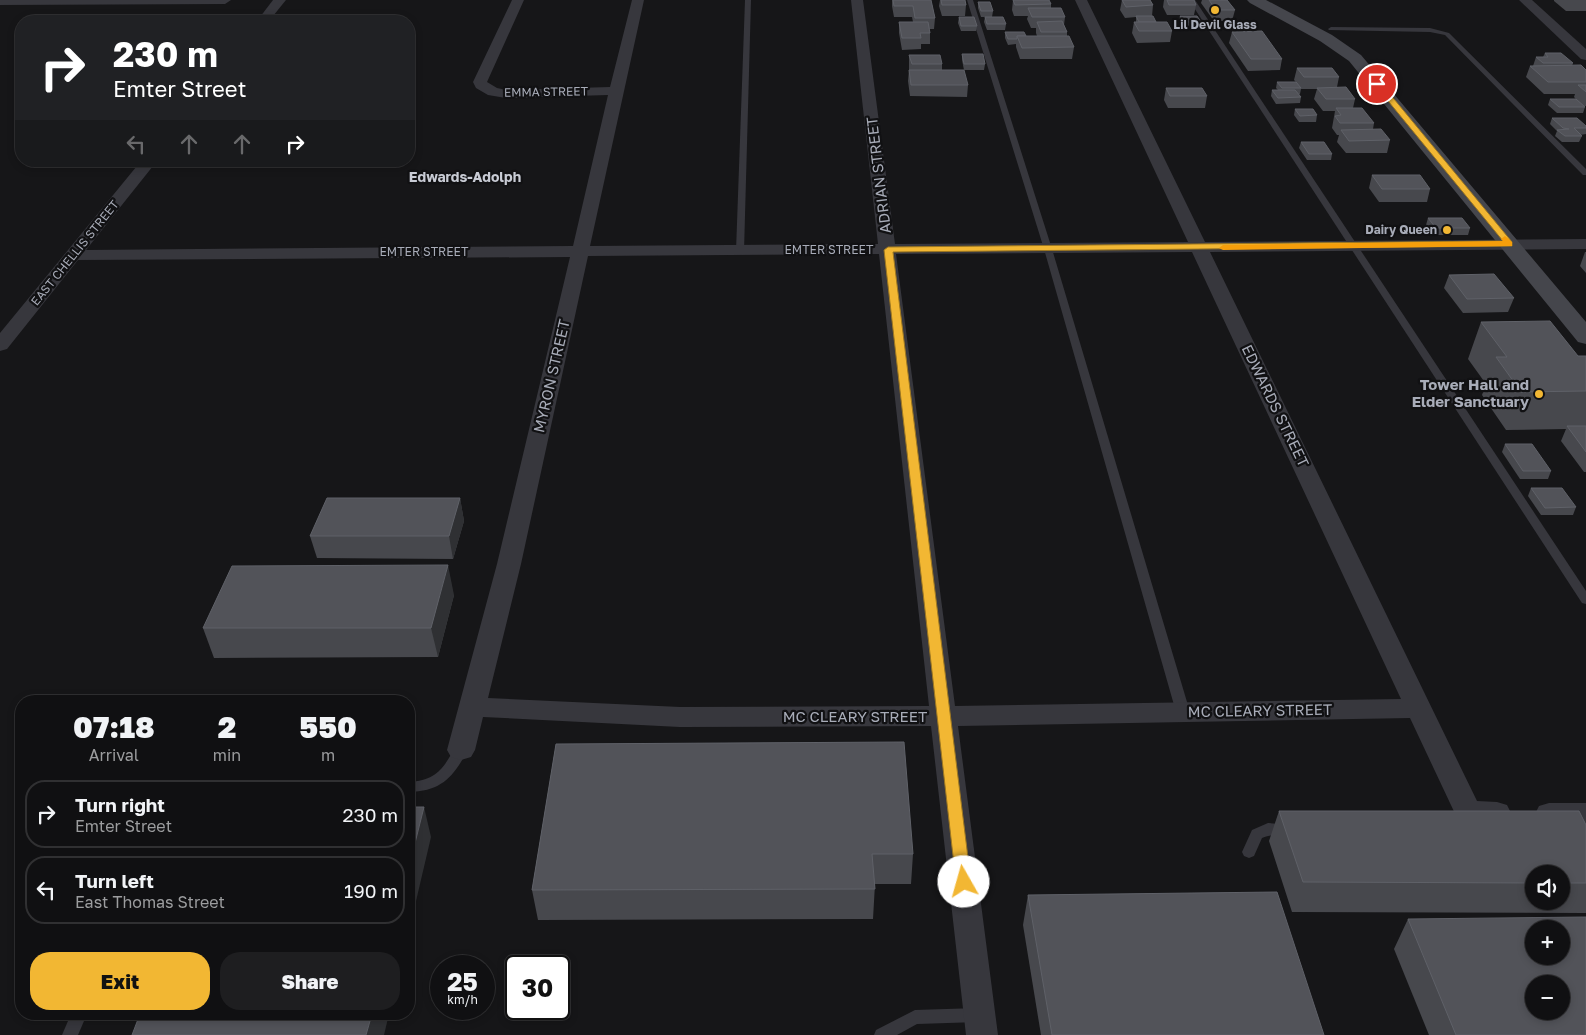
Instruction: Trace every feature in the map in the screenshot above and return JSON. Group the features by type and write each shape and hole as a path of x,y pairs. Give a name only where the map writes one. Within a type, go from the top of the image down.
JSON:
{"main road":[{"path":"1255,0 1288,16 1348,52"},
{"path":"1280,0 1331,29 1348,52 1366,70 1586,337"}],"street":[{"path":"0,1 225,0"},
{"path":"268,15 280,0"},
{"name":"EMMA STREET","path":"518,0 480,82 481,86 493,92 506,94 616,91"},
{"name":"MYRON STREET","path":"461,750 473,708 539,433 638,0"},
{"name":"ADRIAN STREET","path":"857,0 981,1025"},
{"name":"EDWARDS STREET","path":"1082,0 1418,708 1461,814 1586,814"},
{"path":"1524,0 1586,56"},
{"path":"7,13 22,1"},
{"name":"EAST CHELLIS STREET","path":"0,345 144,167"},
{"name":"EMTER STREET","path":"73,255 1586,244"},
{"name":"MC CLEARY STREET","path":"473,708 680,717 944,716 1418,708"}],"lane":[{"path":"740,250 748,0"},
{"path":"970,0 1048,249 1183,712"},
{"path":"1192,0 1356,246 1586,600"},
{"path":"1331,29 1430,30 1447,34 1586,173"},
{"path":"415,787 425,787 445,775 461,750"},
{"path":"1249,852 1254,838 1262,831 1298,829"},
{"path":"882,1035 915,1017 981,1025"},
{"path":"70,1035 76,1020"}],"building":[{"path":"893,0 931,0 935,18 915,18 913,6 894,6"},
{"path":"941,0 965,0 966,5 942,5"},
{"path":"1013,0 1049,0 1051,4 1015,5"},
{"path":"1122,0 1150,0 1153,5 1126,7"},
{"path":"1167,0 1194,0 1196,5 1169,5"},
{"path":"1209,0 1227,0 1235,10 1216,10"},
{"path":"978,2 990,2 993,11 981,11"},
{"path":"1028,8 1061,8 1065,17 1032,17"},
{"path":"1136,16 1153,16 1156,22 1139,22"},
{"path":"1180,16 1197,16 1201,22 1184,22"},
{"path":"959,17 974,17 977,26 961,26"},
{"path":"985,17 1003,17 1006,24 987,24"},
{"path":"1062,21 1067,32 1041,32 1037,22"},
{"path":"899,22 928,22 930,33 920,33 921,38 902,38"},
{"path":"1134,22 1167,22 1172,31 1139,31"},
{"path":"1262,31 1282,59 1251,59 1232,32"},
{"path":"1005,32 1024,32 1026,36 1008,39"},
{"path":"1017,36 1069,36 1074,47 1022,48"},
{"path":"1545,53 1561,53 1573,63 1543,63 1536,57 1548,57"},
{"path":"962,54 983,54 985,64 964,64"},
{"path":"909,55 940,55 942,64 912,64"},
{"path":"1581,65 1586,70 1586,82 1548,82 1530,66"},
{"path":"1297,68 1332,68 1339,77 1304,77"},
{"path":"909,70 964,70 968,85 911,85"},
{"path":"1277,82 1296,82 1301,88 1282,88"},
{"path":"1578,85 1586,85 1586,92"},
{"path":"1346,87 1355,99 1326,99 1317,88"},
{"path":"1166,88 1202,88 1207,96 1170,96"},
{"path":"1272,90 1295,90 1301,97 1278,98"},
{"path":"1550,99 1576,99 1585,107 1559,107"},
{"path":"1336,108 1362,108 1374,123 1340,123 1335,116 1341,115"},
{"path":"1295,109 1313,109 1317,115 1300,116"},
{"path":"1552,118 1577,118 1586,128 1574,128 1582,136 1565,136 1557,130 1569,129 1563,128"},
{"path":"1381,129 1390,140 1349,141 1341,130"},
{"path":"1301,142 1324,142 1332,154 1309,154"},
{"path":"1372,175 1420,175 1430,189 1382,189"},
{"path":"1428,218 1462,218 1470,228 1436,228"},
{"path":"1494,274 1514,298 1467,299 1449,275"},
{"path":"1550,321 1578,356 1586,356 1586,391 1521,392 1496,357 1507,357 1481,322"},
{"path":"1567,426 1586,426 1586,452"},
{"path":"1505,444 1532,444 1551,471 1523,471"},
{"path":"1531,488 1562,488 1576,507 1545,508"},
{"path":"327,498 460,498 449,536 310,536"},
{"path":"448,565 431,628 203,628 232,566"},
{"path":"904,742 913,854 872,854 875,889 532,890 556,744"},
{"path":"415,807 424,807 415,843"},
{"path":"1279,811 1579,811 1586,825 1586,883 1570,883 1570,865 1525,865 1525,883 1303,882"},
{"path":"1277,892 1324,1035 1052,1035 1028,895"},
{"path":"1586,917 1586,1035 1456,1035 1408,919"},
{"path":"138,1020 370,1020 366,1035 132,1035"}],"slow traffic":[{"path":"1223,248 1509,244 1505,239"}],"place":[{"name":"Lil Devil Glass","path":"1215,10"},
{"name":"Dairy Queen","path":"1447,230"},
{"name":"Tower Hall and Elder Sanctuary","path":"1539,394"}],"district":[{"name":"Edwards-Adolph","path":"465,177"}],"route":[{"path":"964,882 888,250 1509,244 1377,84"}]}
